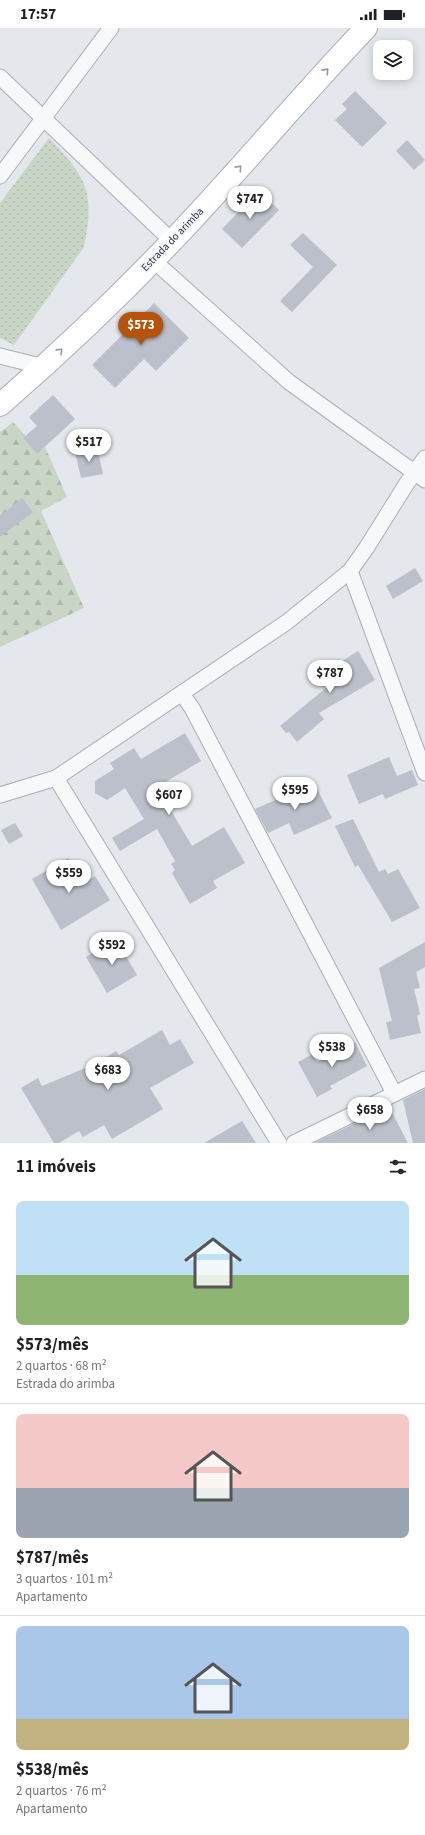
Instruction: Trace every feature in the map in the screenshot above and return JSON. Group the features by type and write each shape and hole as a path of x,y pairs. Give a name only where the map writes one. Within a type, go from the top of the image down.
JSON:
{"main road":[{"name":"Estrada do arimba","path":"0,405 44,367 103,311 172,241 366,28"}],"street":[{"path":"0,176 111,28"},
{"path":"0,77 172,241"},
{"path":"153,260 289,382 419,476"},
{"path":"0,356 44,367"},
{"path":"0,795 56,778 287,622 350,571 419,476 425,458"},
{"path":"350,571 425,773"},
{"path":"182,694 192,708 394,1093"},
{"path":"56,778 279,1143"},
{"path":"294,1143 425,1079"}],"green space":[{"path":"49,138 72,164 85,187 89,212 84,247 14,345 0,338 0,203"},
{"path":"13,422 26,436 23,438 37,454 45,447 67,497 41,511 84,608 0,647 0,432"}],"building":[{"path":"355,91 387,123 362,147 335,120 347,109 342,104"},
{"path":"407,140 425,160 414,170 396,151"},
{"path":"259,191 279,210 242,248 222,229"},
{"path":"303,233 337,265 292,312 280,301 313,267 290,245"},
{"path":"154,303 189,338 156,371 144,359 115,388 92,365"},
{"path":"53,395 75,419 37,454 23,438 37,426 29,417"},
{"path":"97,447 103,474 81,478 75,452"},
{"path":"22,498 33,512 0,537 0,516"},
{"path":"415,568 423,581 393,599 386,586"},
{"path":"358,651 375,680 319,713 324,719 297,742 289,732 286,733 280,726 327,687 320,675"},
{"path":"185,733 201,761 157,787 192,846 224,827 245,863 213,881 217,888 190,904 172,873 175,870 171,864 175,861 157,829 120,851 112,838 144,819 125,788 107,800 95,793 95,781 114,769 110,763 134,748 141,759"},
{"path":"389,757 397,776 412,770 418,785 385,799 383,794 359,804 347,775"},
{"path":"314,783 332,818 294,835 289,823 268,833 255,809"},
{"path":"353,819 379,872 385,869 388,874 398,869 420,908 392,922 358,865 355,867 335,826"},
{"path":"15,823 23,836 9,844 1,830"},
{"path":"68,858 83,884 95,876 110,900 61,930 32,879"},
{"path":"116,939 137,975 107,993 86,957"},
{"path":"425,942 425,967 416,972 420,988 414,989 420,1014 417,1016 421,1033 390,1040 386,1022 392,1021 379,968"},
{"path":"162,1030 170,1045 180,1039 194,1063 150,1088 163,1109 112,1139 104,1125 83,1137 79,1131 59,1143 54,1143 21,1088 38,1078 42,1086 95,1064 116,1051 119,1055"},
{"path":"355,1042 367,1066 330,1086 332,1089 317,1097 298,1062 313,1054 317,1062"},
{"path":"425,1089 425,1143 413,1143 403,1100"},
{"path":"389,1107 408,1143 314,1143"},
{"path":"242,1121 256,1143 204,1143"}]}
